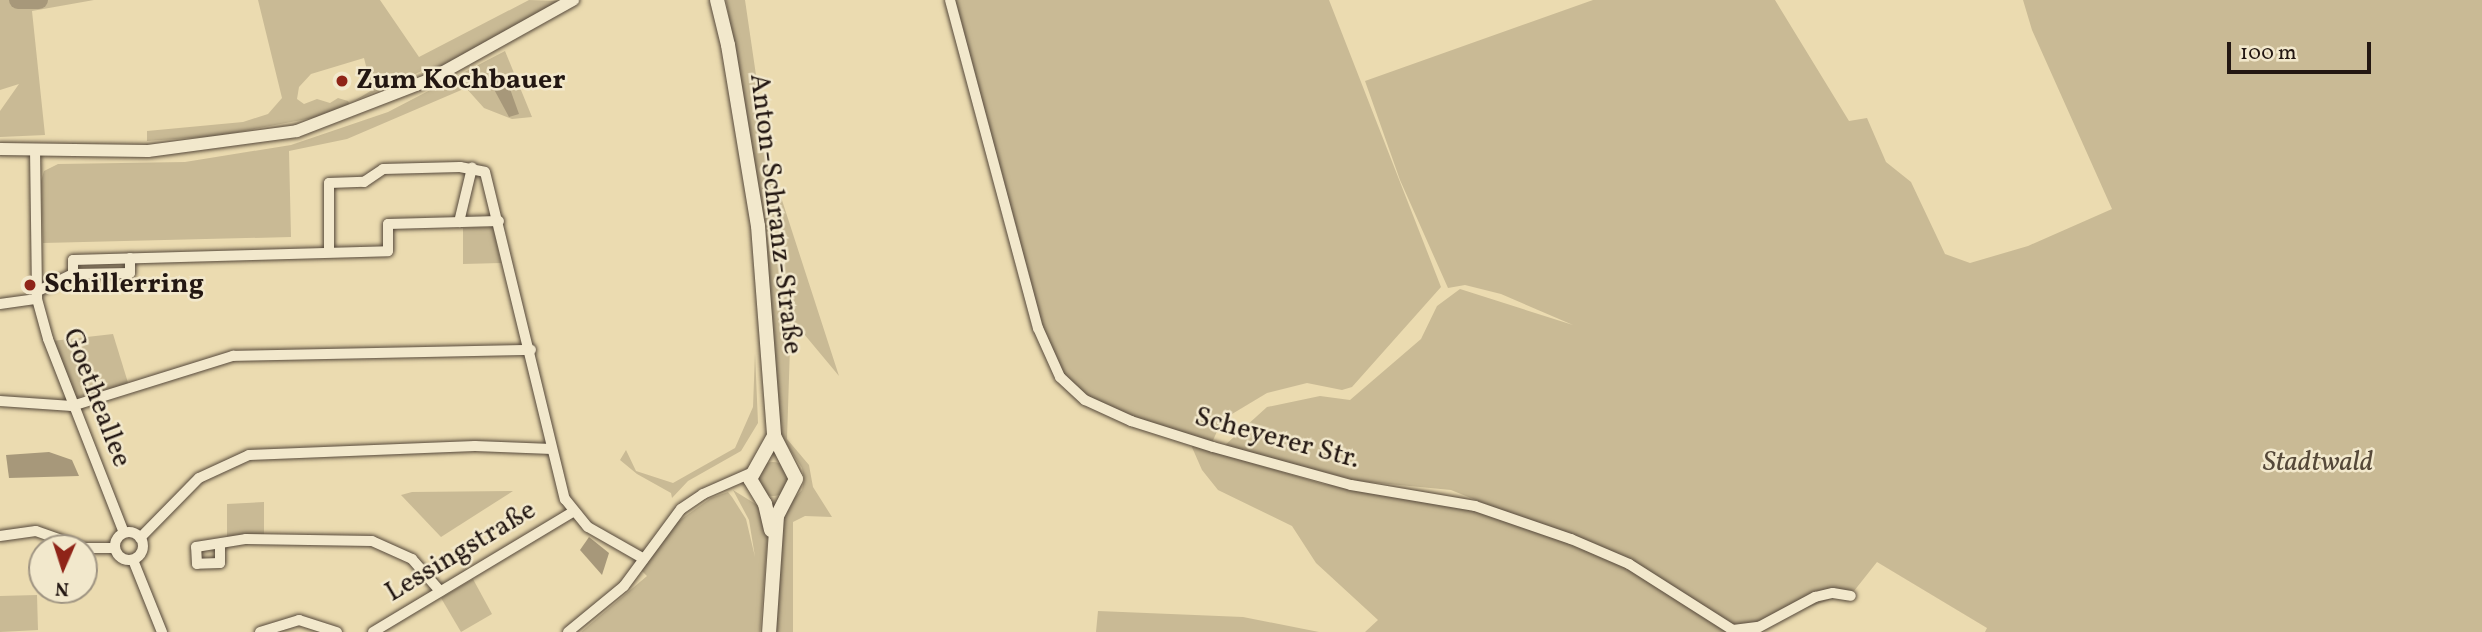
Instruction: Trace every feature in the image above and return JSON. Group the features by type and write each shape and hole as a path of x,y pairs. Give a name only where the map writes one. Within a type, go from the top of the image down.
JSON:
{"main road":[{"name":"Anton-Schranz-Straße","path":"717,0 729,45 758,226 774,436 796,484 783,500 774,544 769,632"},
{"path":"751,473 761,461 774,436"},
{"path":"761,461 774,457 787,462"},
{"name":"Anton-Schranz-Straße","path":"751,473 774,544"},
{"path":"757,495 783,500"}],"street":[{"path":"0,149 187,148 315,127 429,80 573,0"},
{"name":"Scheyerer Str.","path":"950,0 1038,328 1060,377 1085,400 1131,421 1225,451 1351,485 1475,506 1571,539 1640,570 1733,630 1759,627 1815,597 1851,596"},
{"name":"Goetheallee","path":"35,149 37,295 72,406 124,533"},
{"path":"330,252 329,183 364,182 383,169 472,168 485,172 531,349 563,493 573,512 597,534 644,559"},
{"path":"459,222 472,168"},
{"path":"0,304 37,295 73,274 130,273 130,258 388,251 388,224 499,221"},
{"path":"0,401 72,406 233,356 531,349"},
{"path":"140,538 198,478 249,455 463,446 552,449"},
{"path":"568,632 612,597 681,509 751,473"},
{"path":"726,485 757,495"},
{"name":"Lessingstraße","path":"373,632 573,512"},
{"path":"0,536 41,532 46,534"},
{"path":"115,548 124,533 140,538"},
{"path":"133,560 142,550 140,538"},
{"path":"220,547 246,539 372,541 412,559 440,591"},
{"path":"98,548 115,548"},
{"path":"115,548 123,559 133,560"},
{"path":"133,560 162,632"},
{"path":"260,632 299,620 337,632"}],"green space":[{"path":"0,0 94,0 32,11 45,135 0,137 0,111 19,84 0,90"},
{"path":"258,0 380,0 419,57 529,0 560,1 426,75 424,70 354,101 372,90 364,58 311,74 299,87 297,99 304,104 317,99 330,103 338,98 348,101 350,105 339,113 217,136 147,141 147,131 243,122 268,114 282,98"},
{"path":"726,0 745,0 768,157 839,376 804,334 795,334 790,347 787,439 809,465 813,487 832,517 805,516 793,522 793,632 775,632 784,509 802,490 804,479 802,468 781,436 762,210"},
{"path":"953,0 1329,0 1441,287 1352,387 1342,390 1307,383 1267,393 1222,420 1211,445 1097,404 1071,384 1056,364 1042,329"},
{"name":"Stadtwald","path":"1593,0 1775,0 1849,121 1867,118 1886,162 1911,182 1945,254 1970,263 2028,246 2112,209 2032,30 2023,0 2482,0 2482,632 1985,632 1987,628 1877,562 1854,591 1740,632 1365,632 1378,620 1316,563 1292,526 1218,490 1202,470 1191,445 1323,484 1440,497 1570,538 1451,490 1358,481 1224,446 1267,407 1320,396 1350,400 1421,339 1437,306 1460,289 1573,325 1501,294 1465,285 1448,288 1400,180 1365,81"},
{"path":"505,51 532,117 512,119 484,108 466,88 347,139 289,151 291,237 43,243 41,181 44,171 58,164 185,162 291,145 388,112"},
{"path":"493,227 501,263 463,264 463,228"},
{"path":"113,334 129,386 74,398 52,341"},
{"path":"755,353 758,423 741,451 688,481 672,498 671,493 637,474 620,460 626,450 636,471 673,483 735,448 753,407"},
{"path":"773,462 785,467 790,479 785,491 773,496 761,491 756,479 761,467"},
{"path":"733,490 762,508 768,532 760,632 581,632 647,576 641,570 669,528 711,498 728,492 732,497 746,519 755,557 749,520"},
{"path":"513,491 441,537 401,495 412,492"},
{"path":"264,502 264,537 227,537 227,504"},
{"path":"473,579 492,614 461,632 441,598"},
{"path":"28,595 28,604 37,604 38,630 0,632 0,596"},
{"path":"1098,611 1243,617 1319,632 1096,632"}],"shaded area":[{"path":"505,75 519,114 509,117 490,82"},
{"path":"49,452 72,460 79,476 9,478 6,455"},
{"path":"589,537 609,553 602,575 580,550"}],"waterway":[{"path":"18,0 39,0"}],"place":[{"name":"Zum Kochbauer","path":"342,81"},
{"name":"Schillerring","path":"30,285"}]}
